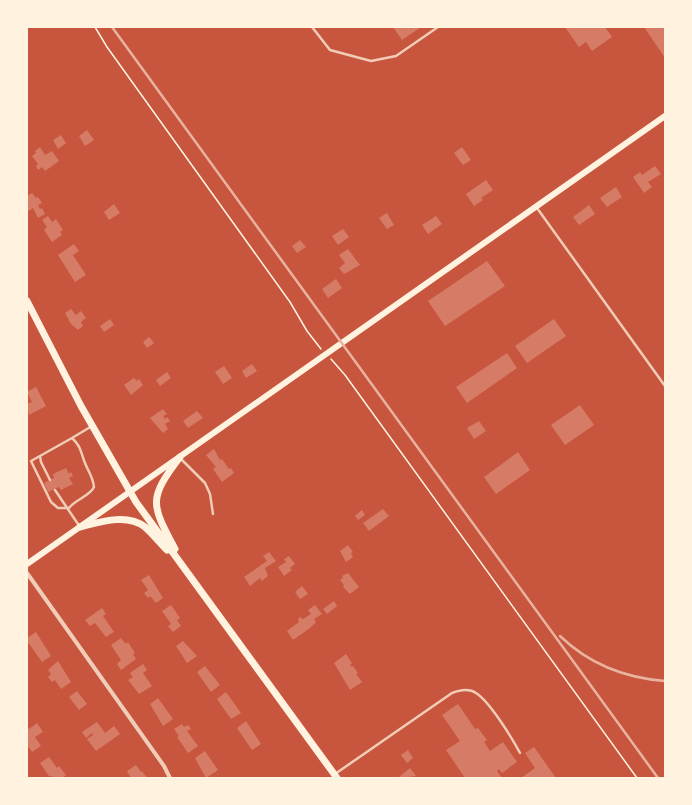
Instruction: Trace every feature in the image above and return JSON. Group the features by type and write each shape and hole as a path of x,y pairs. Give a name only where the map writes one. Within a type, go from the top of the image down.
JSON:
{"main road":[{"path":"27,564 665,116"},
{"path":"27,301 92,426 130,492 336,776"},
{"path":"180,457 159,486 156,494 156,506 158,517 187,572"},
{"path":"80,526 115,520 133,522 144,527 187,572"}],"street":[{"path":"27,573 164,766 170,778"}],"lane":[{"path":"312,27 330,50 371,61 396,56 438,27"},
{"path":"536,206 665,386"},
{"path":"69,508 58,508 51,502 31,461 92,426"},
{"path":"69,508 73,503 90,493 94,486 93,480 84,462 82,450 72,438"},
{"path":"40,456 41,462 50,480"},
{"path":"180,457 205,483 210,494 213,514"},
{"path":"55,490 62,502 69,508 80,526"},
{"path":"336,776 452,692 460,690 476,693 485,700 520,753"}],"path":[{"path":"95,27 107,47 290,302 317,344 345,375 637,778"}],"building":[{"path":"393,27 421,27 402,40"},
{"path":"565,27 605,27 612,37 592,51 586,42 579,47"},
{"path":"644,27 665,27 665,58"},
{"path":"87,130 94,140 85,146 79,136"},
{"path":"61,135 66,143 58,149 53,140"},
{"path":"40,147 45,155 52,151 59,161 45,171 42,167 38,170 36,166 38,164 32,156"},
{"path":"462,147 471,160 463,165 454,153"},
{"path":"655,166 661,174 648,182 652,187 644,193 633,177 640,172 642,175"},
{"path":"486,180 493,190 481,198 483,200 474,206 466,194"},
{"path":"616,187 622,197 607,207 600,198"},
{"path":"32,193 36,198 38,197 42,203 38,205 40,209 42,208 45,214 38,218 33,208 29,211 27,208 27,196"},
{"path":"114,204 120,213 109,220 104,212"},
{"path":"589,205 595,214 579,225 573,217"},
{"path":"387,213 394,225 387,229 379,218"},
{"path":"48,216 52,222 56,219 63,230 60,232 62,235 52,242 44,230 47,227 42,220"},
{"path":"436,216 442,224 428,234 422,225"},
{"path":"343,229 349,237 338,245 332,236"},
{"path":"300,240 306,247 297,253 292,246"},
{"path":"74,244 79,251 73,255 86,275 75,282 58,255"},
{"path":"348,249 360,265 344,274 339,268 345,263 339,255"},
{"path":"487,261 505,286 445,326 428,301"},
{"path":"336,279 342,288 328,298 322,289"},
{"path":"71,309 76,315 81,311 86,318 81,322 83,326 78,330 71,324 65,313"},
{"path":"110,319 114,325 104,332 100,326"},
{"path":"554,319 566,336 527,363 515,346"},
{"path":"149,337 154,343 147,348 143,342"},
{"path":"507,353 517,368 467,403 456,387"},
{"path":"252,364 257,371 246,378 242,371"},
{"path":"224,366 232,378 223,384 215,372"},
{"path":"167,372 171,378 160,386 156,380"},
{"path":"134,378 137,381 139,379 143,385 131,395 124,385"},
{"path":"36,387 46,406 29,415 27,404 32,402 27,392"},
{"path":"580,405 594,425 565,445 551,425"},
{"path":"163,409 167,414 163,416 165,419 167,417 170,421 165,424 168,429 163,433 150,418"},
{"path":"197,411 203,418 188,428 183,421"},
{"path":"479,421 486,431 474,439 467,428"},
{"path":"214,449 220,460 222,459 234,473 222,482 213,469 216,467 206,455"},
{"path":"518,452 530,470 496,494 484,477"},
{"path":"66,468 69,474 71,472 73,476 69,478 73,484 61,490 59,487 48,492 44,483 54,478 53,474"},
{"path":"383,509 389,516 369,531 363,523"},
{"path":"362,510 365,515 358,520 355,516"},
{"path":"348,545 353,552 351,553 353,557 346,562 340,551"},
{"path":"269,552 276,561 265,568 268,576 262,581 260,578 250,586 244,577 267,561 263,556"},
{"path":"289,556 295,564 290,568 292,570 284,576 278,567 286,562 284,559"},
{"path":"348,573 359,587 350,594 343,587 344,585 340,580 343,578 342,576"},
{"path":"149,575 163,598 156,603 150,596 148,598 144,593 148,590 141,580"},
{"path":"302,586 308,594 300,599 295,592"},
{"path":"334,601 337,606 327,614 323,609"},
{"path":"171,605 180,618 177,620 181,626 173,632 168,626 171,624 162,611"},
{"path":"315,605 322,614 314,619 316,622 310,628 293,640 287,631 299,622 298,619 300,617 303,619 311,614 308,610"},
{"path":"102,608 106,614 103,616 114,632 106,637 95,623 90,626 85,620"},
{"path":"36,632 51,656 42,662 27,641 27,638"},
{"path":"121,638 126,644 128,642 135,653 133,654 136,659 121,670 117,664 121,660 111,645"},
{"path":"183,641 197,656 187,663 176,646"},
{"path":"346,654 352,663 350,665 352,667 353,666 358,673 356,674 362,682 350,690 334,663"},
{"path":"58,661 71,682 61,689 55,680 52,682 48,677 51,674 48,670"},
{"path":"143,664 147,670 143,673 152,686 139,694 128,680 133,677 130,673"},
{"path":"205,666 220,685 211,692 197,672"},
{"path":"77,691 87,704 79,710 69,697"},
{"path":"226,692 241,713 231,719 217,699"},
{"path":"158,698 173,719 163,726 150,704"},
{"path":"458,704 475,729 478,728 487,740 484,742 490,751 503,742 517,762 502,773 499,769 497,771 502,778 465,778 446,750 460,741 442,715"},
{"path":"246,721 261,744 252,750 237,728"},
{"path":"97,722 105,733 114,726 120,734 96,751 87,739 93,735 92,733 86,738 82,732"},
{"path":"37,723 43,732 35,737 41,746 32,752 27,745 27,726 29,729"},
{"path":"182,724 184,727 188,725 191,729 187,731 198,746 188,753 177,737 179,736 174,729"},
{"path":"534,747 556,778 521,778 535,768 525,753"},
{"path":"408,750 413,758 407,763 401,755"},
{"path":"205,751 218,770 206,778 195,758"},
{"path":"49,757 57,768 59,766 66,775 62,778 49,776 40,763"},
{"path":"136,765 147,778 131,778 127,771"},
{"path":"410,768 416,776 399,777"}],"railway":[{"path":"112,27 658,778"},
{"path":"560,636 583,654 609,668 636,677 665,681"}]}
